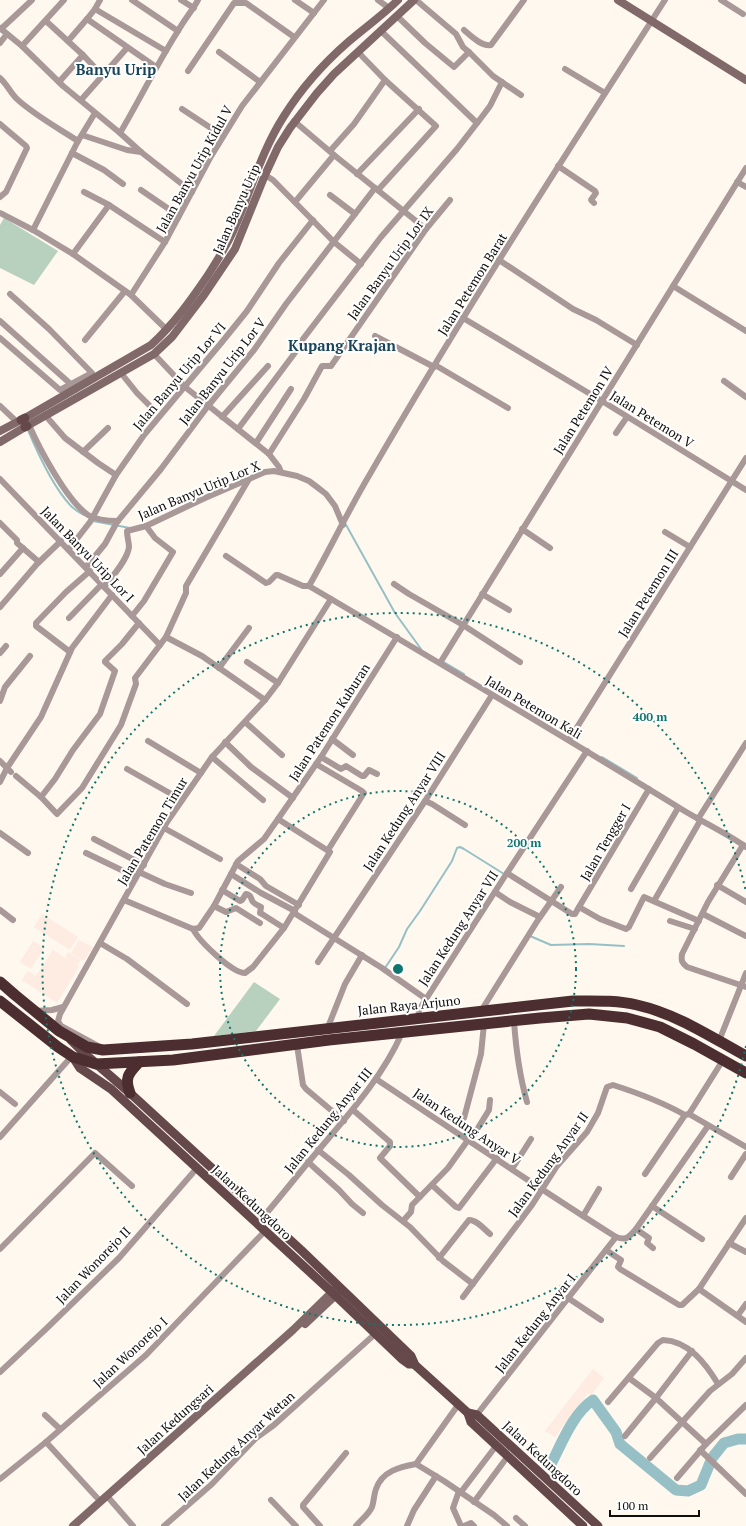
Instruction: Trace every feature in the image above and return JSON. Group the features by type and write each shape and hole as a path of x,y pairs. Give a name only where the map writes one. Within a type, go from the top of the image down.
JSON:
{"highway":[{"name":"Jalan Raya Arjuno","path":"0,982 34,1011 67,1036 88,1047 103,1050 122,1047 177,1045 328,1027 573,1001 605,1001 637,1005 664,1013 746,1056"},
{"name":"Jalan Raya Arjuno","path":"0,1001 58,1047 72,1056 96,1064 173,1060 335,1040 589,1014 627,1018 660,1027 746,1073"},
{"path":"328,1027 335,1040"},
{"path":"318,1042 323,1037 328,1027"},
{"path":"130,1093 126,1084 127,1076 139,1062"}],"main road":[{"name":"Jalan Banyu Urip","path":"0,442 73,386 148,347 167,330 194,296 227,244 235,229 266,150 283,117 310,80 346,44 398,0"},
{"name":"Jalan Banyu Urip","path":"0,431 45,415 154,354 176,331 204,295 235,250 265,175 278,147 294,121 316,93 415,0"},
{"path":"618,0 746,80"},
{"path":"227,244 235,250"},
{"name":"Jalan Kedungdoro","path":"67,1036 264,1216 337,1291 375,1334 402,1359 409,1364 414,1364"},
{"name":"Jalan Kedungdoro","path":"72,1056 80,1068 111,1090 265,1231 412,1356 414,1364 458,1405 598,1526"},
{"name":"Jalan Kedungsari","path":"73,1526 293,1330 301,1328 337,1291"},
{"name":"Jalan Kedungdoro","path":"472,1417 496,1446 583,1526"}],"street":[{"path":"32,0 0,29 22,46 59,82 95,113 192,192"},
{"path":"22,46 64,0"},
{"path":"68,41 89,20 100,0"},
{"path":"132,0 178,30"},
{"path":"181,0 194,8"},
{"path":"120,133 156,67 198,0"},
{"path":"295,0 314,13"},
{"name":"Jalan Banyu Urip Kidul V","path":"131,295 165,242 223,136 242,106 324,0"},
{"path":"378,0 389,8"},
{"path":"415,0 456,34 461,46 493,76 521,95"},
{"path":"464,30 476,41 486,45 491,45 524,0"},
{"name":"Jalan Petemon Barat","path":"309,586 369,475 463,318 558,166 665,0"},
{"path":"721,0 743,14"},
{"path":"188,71 234,3 246,3 294,37"},
{"path":"95,9 166,52"},
{"path":"398,16 425,44 454,67 469,52"},
{"path":"89,20 156,67"},
{"path":"46,21 83,55 102,75"},
{"path":"382,31 477,123"},
{"path":"0,43 7,34"},
{"path":"80,100 127,48"},
{"path":"219,52 260,82"},
{"path":"357,174 419,109 385,80 358,52"},
{"path":"59,82 83,55"},
{"path":"565,69 605,93"},
{"path":"0,78 7,85 16,99 44,120 78,142"},
{"path":"295,202 385,80"},
{"path":"238,429 361,264 457,149 487,110 502,82"},
{"path":"182,109 223,136"},
{"name":"Jalan Banyu Urip Lor V","path":"70,652 36,626 36,623 88,569 117,524 208,406 254,350 286,304 355,214 376,189 436,127 436,124 419,109"},
{"path":"33,230 72,153 95,113"},
{"path":"294,121 426,229"},
{"path":"0,124 27,148 6,192 0,197"},
{"path":"82,136 127,150 141,152"},
{"path":"72,153 104,170 123,184"},
{"path":"558,166 596,192 591,200 594,203"},
{"name":"Jalan Petemon IV","path":"441,661 746,168"},
{"path":"265,175 273,180 334,242 361,264"},
{"path":"737,182 746,188"},
{"path":"142,190 180,216"},
{"path":"84,192 108,205 165,242"},
{"path":"330,195 355,214"},
{"name":"Jalan Banyu Urip Lor IX","path":"269,454 304,399 322,366 331,366 426,229 450,200"},
{"path":"73,254 108,205"},
{"path":"0,221 2,214 33,230 73,254 131,295 167,330"},
{"name":"Jalan Banyu Urip Lor VI","path":"69,549 91,519 116,475 144,435 222,342 246,311 278,263 313,220"},
{"path":"499,260 573,309 609,328 636,345"},
{"path":"673,286 746,331"},
{"path":"85,340 125,291"},
{"path":"0,338 60,390 73,386 92,372 49,329 10,294"},
{"name":"Jalan Petemon V","path":"463,318 602,400 746,490"},
{"path":"0,322 73,386"},
{"path":"375,336 434,366 508,408"},
{"path":"154,354 185,387 269,454 280,470"},
{"path":"222,417 268,366"},
{"path":"121,373 137,393 153,409"},
{"path":"724,381 746,397"},
{"path":"256,443 291,389"},
{"path":"0,406 24,423 63,486 91,519 108,521 117,524"},
{"path":"45,415 65,438 116,475"},
{"path":"616,433 627,416"},
{"path":"83,452 108,428"},
{"name":"Jalan Petemon III","path":"570,738 746,458"},
{"name":"Jalan Banyu Urip Lor X","path":"103,586 120,566 126,555 129,548 127,531 146,526 265,472 280,470 309,481 326,494 335,506 343,524"},
{"path":"0,761 41,797 57,814 82,788 122,725 136,684 135,679 166,637 186,593 186,586 248,479"},
{"name":"Jalan Banyu Urip Lor I","path":"0,480 69,549 160,645"},
{"path":"0,523 23,548 39,562"},
{"path":"132,616 158,578 173,552 155,538 146,526"},
{"path":"522,529 550,548"},
{"path":"665,532 690,547"},
{"path":"0,607 39,562 60,541"},
{"path":"0,574 23,548"},
{"name":"Jalan Petemon Kali","path":"226,556 266,583 278,575 303,586 309,586 441,661 492,695 570,738 587,751 678,808 699,818 744,846"},
{"path":"394,584 463,625 520,662"},
{"path":"68,618 103,586"},
{"path":"482,594 509,610"},
{"path":"0,782 12,772 41,717 70,652 112,595"},
{"name":"Jalan Patemon Timur","path":"103,1050 95,1044 61,1026 58,1019 63,1007 164,828 182,800 212,757 265,700 278,683 331,599"},
{"path":"41,797 100,714 115,671 105,662 105,660 122,644 139,623"},
{"path":"219,668 249,628"},
{"path":"166,637 190,648 265,700"},
{"name":"Jalan Patemon Kuburan","path":"193,929 199,928 202,925 214,906 236,864 244,855 264,839 293,798 321,757 397,637"},
{"path":"0,653 6,646"},
{"path":"0,701 5,687 30,656"},
{"path":"247,662 278,683"},
{"name":"Jalan Kedung Anyar VIII","path":"318,962 425,802 492,695"},
{"path":"245,722 282,755"},
{"path":"332,739 353,755"},
{"path":"148,741 201,773"},
{"path":"225,742 251,766 293,798"},
{"path":"654,901 699,818 746,743"},
{"name":"Jalan Kedung Anyar VII","path":"418,1018 419,1010 587,751"},
{"path":"212,757 264,800"},
{"path":"321,757 341,769 346,766 362,776 364,776 369,770 377,774"},
{"path":"316,764 364,793 328,850"},
{"path":"127,769 182,800"},
{"name":"Jalan Tengger I","path":"579,907 648,789"},
{"path":"425,802 432,804 465,825"},
{"path":"631,889 678,808"},
{"path":"124,900 193,929 228,965 241,973 249,971 284,928 330,853 330,851 278,819"},
{"path":"164,828 220,859"},
{"path":"0,833 28,853"},
{"path":"94,839 144,865"},
{"path":"744,846 718,886 682,954 682,962 687,967 744,986"},
{"path":"86,853 138,875 191,893"},
{"path":"236,864 260,879 266,886 299,905"},
{"path":"231,874 384,969 426,999"},
{"path":"506,874 574,915 579,907 585,909 600,919 626,929 629,927 644,897 699,921"},
{"path":"718,886 746,902"},
{"path":"481,1011 540,917 561,887"},
{"path":"222,890 240,901 246,894 248,894 251,896 253,902 261,907 260,913 284,928"},
{"path":"495,892 510,902 540,917"},
{"path":"214,906 226,912 234,908 238,909 260,923"},
{"path":"0,910 13,920"},
{"path":"703,914 746,936"},
{"path":"670,921 695,929"},
{"path":"100,943 127,959 187,1004"},
{"path":"328,1027 345,984 361,956"},
{"path":"719,1041 744,986 746,974"},
{"path":"34,1011 52,1010 63,1007"},
{"path":"514,1021 516,1052 521,1083 527,1102"},
{"path":"464,1118 481,1054 484,1024"},
{"name":"Jalan Kedung Anyar III","path":"264,1216 353,1110 393,1055 402,1034"},
{"path":"297,1045 303,1085 344,1121"},
{"path":"0,1137 72,1056"},
{"path":"645,1174 723,1060"},
{"name":"Jalan Kedung Anyar V","path":"376,1079 497,1158 542,1190 616,1237 625,1240 636,1229"},
{"name":"Jalan Kedung Anyar II","path":"463,1297 532,1205 557,1166 587,1132 598,1113 608,1087 613,1085 630,1090 687,1114"},
{"path":"0,1092 15,1104"},
{"path":"403,1221 411,1212 412,1205 448,1168 469,1140 489,1110 490,1100"},
{"path":"353,1110 390,1142 390,1146 380,1158 420,1197"},
{"path":"687,1114 746,1147"},
{"path":"653,1248 647,1243 649,1238 636,1229 708,1126"},
{"path":"512,1169 532,1139"},
{"path":"318,1150 410,1227 439,1258 473,1284"},
{"path":"0,1249 95,1153 132,1186"},
{"path":"731,1177 746,1154"},
{"path":"432,1185 456,1208 459,1208 497,1158"},
{"path":"308,1162 363,1213"},
{"name":"Jalan Wonorejo II","path":"0,1372 119,1258 197,1168"},
{"path":"583,1216 599,1189"},
{"path":"652,1206 702,1239"},
{"path":"606,1250 622,1260 618,1267 620,1269 679,1305 682,1305 699,1289 746,1218"},
{"path":"439,1258 469,1220 476,1222 490,1234"},
{"name":"Jalan Wonorejo I","path":"0,1479 46,1442 146,1355 265,1231"},
{"name":"Jalan Kedung Anyar I","path":"472,1417 616,1237"},
{"path":"729,1243 746,1252"},
{"path":"699,1289 746,1322"},
{"path":"568,1298 601,1320"},
{"path":"738,1315 746,1304"},
{"name":"Jalan Kedung Anyar Wetan","path":"164,1526 212,1484 256,1438 274,1425 375,1334"},
{"path":"608,1402 661,1341 673,1342 692,1352 703,1362 718,1384"},
{"path":"625,1436 692,1352"},
{"path":"650,1458 718,1384 732,1374 746,1358"},
{"path":"629,1378 656,1398 706,1444"},
{"path":"416,1464 458,1405"},
{"path":"677,1478 701,1452 706,1444 746,1405"},
{"path":"45,1415 60,1429"},
{"path":"46,1442 133,1526"},
{"path":"474,1526 471,1523 462,1526 453,1508 460,1492 496,1446"},
{"path":"701,1452 746,1494"},
{"path":"320,1526 303,1506 303,1504 346,1453"},
{"path":"474,1502 508,1456"},
{"path":"356,1526 371,1509 378,1482 385,1475 398,1467 416,1464 494,1515 507,1526"},
{"path":"407,1526 414,1510 436,1476"},
{"path":"271,1500 296,1526"},
{"path":"516,1518 525,1526"}],"shaded area":[{"path":"42,914 78,937 70,950 34,927"},
{"path":"79,940 93,947 84,961 71,953"},
{"path":"33,941 44,948 31,969 20,962"},
{"path":"53,950 65,958 68,952 81,960 77,966 79,967 57,1003 22,980 28,971 36,976"},
{"path":"593,1369 604,1378 591,1395 588,1393 555,1437 545,1431"}],"green space":[{"path":"4,218 58,251 34,285 0,268 0,225"},
{"path":"254,982 280,999 256,1031 214,1036"}],"waterway":[{"path":"28,430 42,460 59,490 71,506 84,515"},
{"path":"93,521 130,528"},
{"path":"345,523 395,613 421,649"},
{"path":"442,661 464,674"},
{"path":"602,757 637,778"},
{"path":"385,968 399,947 407,929 452,861 457,848 460,847 464,849 504,874"},
{"path":"530,935 551,945 589,944 624,946"},
{"path":"550,1466 563,1439 579,1413 593,1400 616,1432 620,1444 676,1490 688,1491 701,1485 712,1458 724,1443 738,1439 746,1439"}],"district":[{"name":"Banyu Urip","path":"116,69"},
{"name":"Kupang Krajan","path":"342,345"}]}
